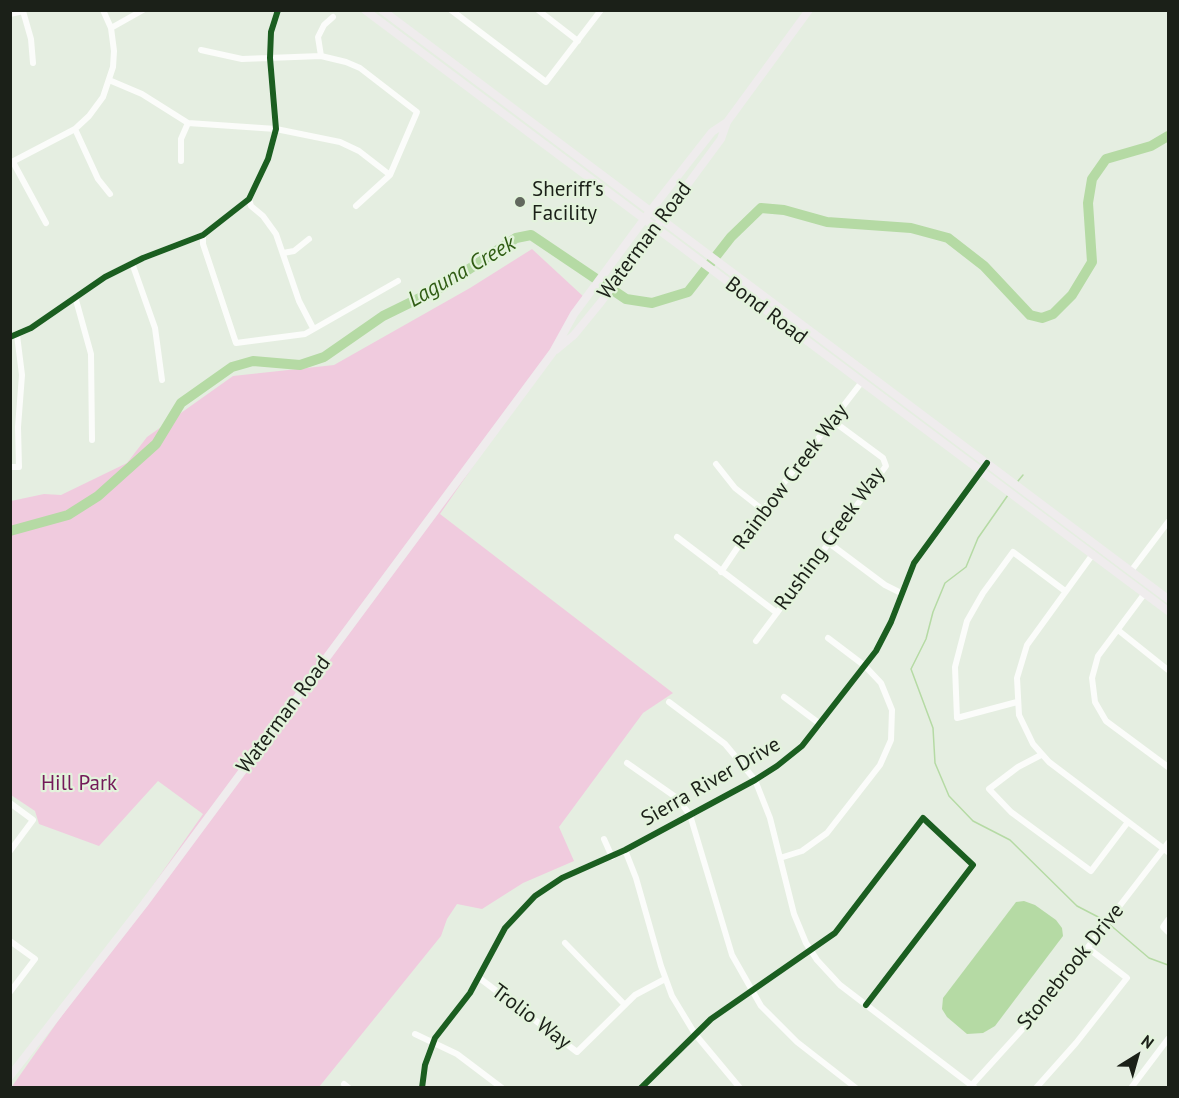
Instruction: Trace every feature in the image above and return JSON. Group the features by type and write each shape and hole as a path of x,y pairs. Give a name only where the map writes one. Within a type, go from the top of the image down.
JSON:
{"main road":[{"name":"Bond Road","path":"365,10 861,383 984,467 1168,599"},
{"name":"Bond Road","path":"382,10 926,418 984,467"},
{"name":"Waterman Road","path":"553,352 574,335 601,302 721,139 727,122 809,10"},
{"name":"Waterman Road","path":"10,1076 144,904 553,352 574,314 651,210 712,132 727,122"},
{"path":"861,383 871,383 911,413 926,418"},
{"name":"Bond Road","path":"1023,496 1093,554 1168,610"},
{"path":"1093,554 1100,554 1137,581 1145,582"}],"street":[{"path":"10,14 23,10 32,39 33,63"},
{"path":"46,223 12,162 75,129 94,110 110,80 114,59 111,28 103,10"},
{"path":"111,28 143,10"},
{"path":"10,467 19,467 18,427 22,375 14,336 76,300 105,277 132,263 203,235 249,199 268,159 276,129 270,58 271,32 278,10"},
{"path":"451,10 546,82 601,10"},
{"path":"538,10 578,41"},
{"path":"321,56 318,37 324,25 333,17"},
{"path":"201,50 242,59 321,56 346,62 360,68 417,112 390,175 356,206"},
{"path":"110,80 142,94 188,123 276,129 340,141 390,175"},
{"path":"181,160 181,139 188,123"},
{"path":"75,129 98,179 110,194"},
{"path":"249,199 251,206 272,228 299,301 313,328"},
{"path":"203,235 203,244 236,343 272,337 293,337 398,281"},
{"path":"283,253 294,251 309,239"},
{"path":"132,263 154,328 162,380"},
{"path":"76,300 91,354 92,440"},
{"name":"Rainbow Creek Way","path":"721,572 764,510 861,383"},
{"name":"Rushing Creek Way","path":"756,641 886,466 883,458 833,421"},
{"path":"716,464 735,488 764,510"},
{"name":"Sierra River Drive","path":"422,1088 425,1065 433,1042 463,1003 505,928 535,896 562,878 612,857 754,780 790,757 820,724 865,666 884,637 901,592 920,552 984,467"},
{"path":"1131,572 1168,522"},
{"path":"677,537 777,613"},
{"path":"829,543 885,585 901,592"},
{"path":"1017,702 957,718 955,667 968,621 982,594 1013,552 1065,591"},
{"path":"1093,554 1032,635 1022,657 1017,678 1017,702 1023,726 1041,755 1128,822 1167,848"},
{"path":"1145,593 1098,656 1092,678 1095,702 1106,721 1168,764"},
{"path":"1118,630 1168,670"},
{"path":"780,858 802,851 827,833 888,751 893,731 890,702 881,683 865,666 828,638"},
{"path":"784,696 820,724"},
{"path":"669,702 725,744 754,780 766,804 794,914 810,951 833,978 972,1087"},
{"path":"1041,755 989,789 1011,812 1091,872 1128,822"},
{"path":"627,763 677,798 690,815 726,936 751,991 785,1032 856,1088"},
{"path":"10,803 33,820 10,851"},
{"path":"641,1088 711,1019 810,951 843,924 923,819 973,865 866,1005"},
{"path":"604,839 612,857"},
{"name":"Stonebrook Drive","path":"972,1087 1038,1012 1167,848"},
{"path":"625,850 636,878 665,979 681,1013 695,1034 740,1088"},
{"path":"1168,920 1163,927 1168,932"},
{"path":"10,941 35,959 10,992"},
{"path":"566,943 625,1005"},
{"path":"1036,1088 1076,1043 1127,978 1088,948"},
{"name":"Trolio Way","path":"478,977 577,1052 644,989 665,979"},
{"path":"415,1035 458,1054 502,1088"},
{"path":"1131,1088 1168,1039"}],"green space":[{"name":"Hill Park","path":"532,249 585,298 539,371 440,514 673,693 643,713 559,827 574,861 523,883 482,909 457,904 447,919 441,936 319,1087 11,1088 203,814 158,781 99,846 39,824 35,811 11,795 11,501 44,494 61,495 127,463 147,437 233,376 334,365 470,288"}],"shaded area":[{"path":"1024,901 1035,905 1056,920 1062,928 1063,936 995,1026 983,1033 967,1034 947,1017 942,1009 943,998 1016,902"}],"waterway":[{"name":"Laguna Creek","path":"10,531 68,515 98,496 156,444 181,403 232,367 253,361 300,365 324,357 383,316 442,287 516,238 531,235 626,299 652,303 688,292 731,237 761,208 784,210 827,222 911,228 948,238 984,266 1030,315 1042,318 1053,314 1072,295 1092,262 1088,203 1092,179 1106,159 1151,146 1168,136"},
{"path":"1018,481 1023,475"},
{"path":"1008,495 978,538 966,567 945,583 933,612 926,639 911,669 933,728 935,763 949,796 973,821 1010,840 1077,906 1104,920"},
{"path":"1108,923 1149,958 1168,965"}],"cycle path":[{"path":"10,337 31,328 105,277 143,258 203,235 249,199 268,159 276,129 270,58 271,32 278,10"},
{"path":"422,1088 425,1065 435,1038 470,993 505,928 535,896 562,878 625,850 755,780 802,746 876,651 891,622 914,563 987,463"},
{"path":"641,1088 711,1019 835,933 923,818 973,865 866,1005"}],"place":[{"name":"Sheriff's Facility","path":"520,202"}]}
